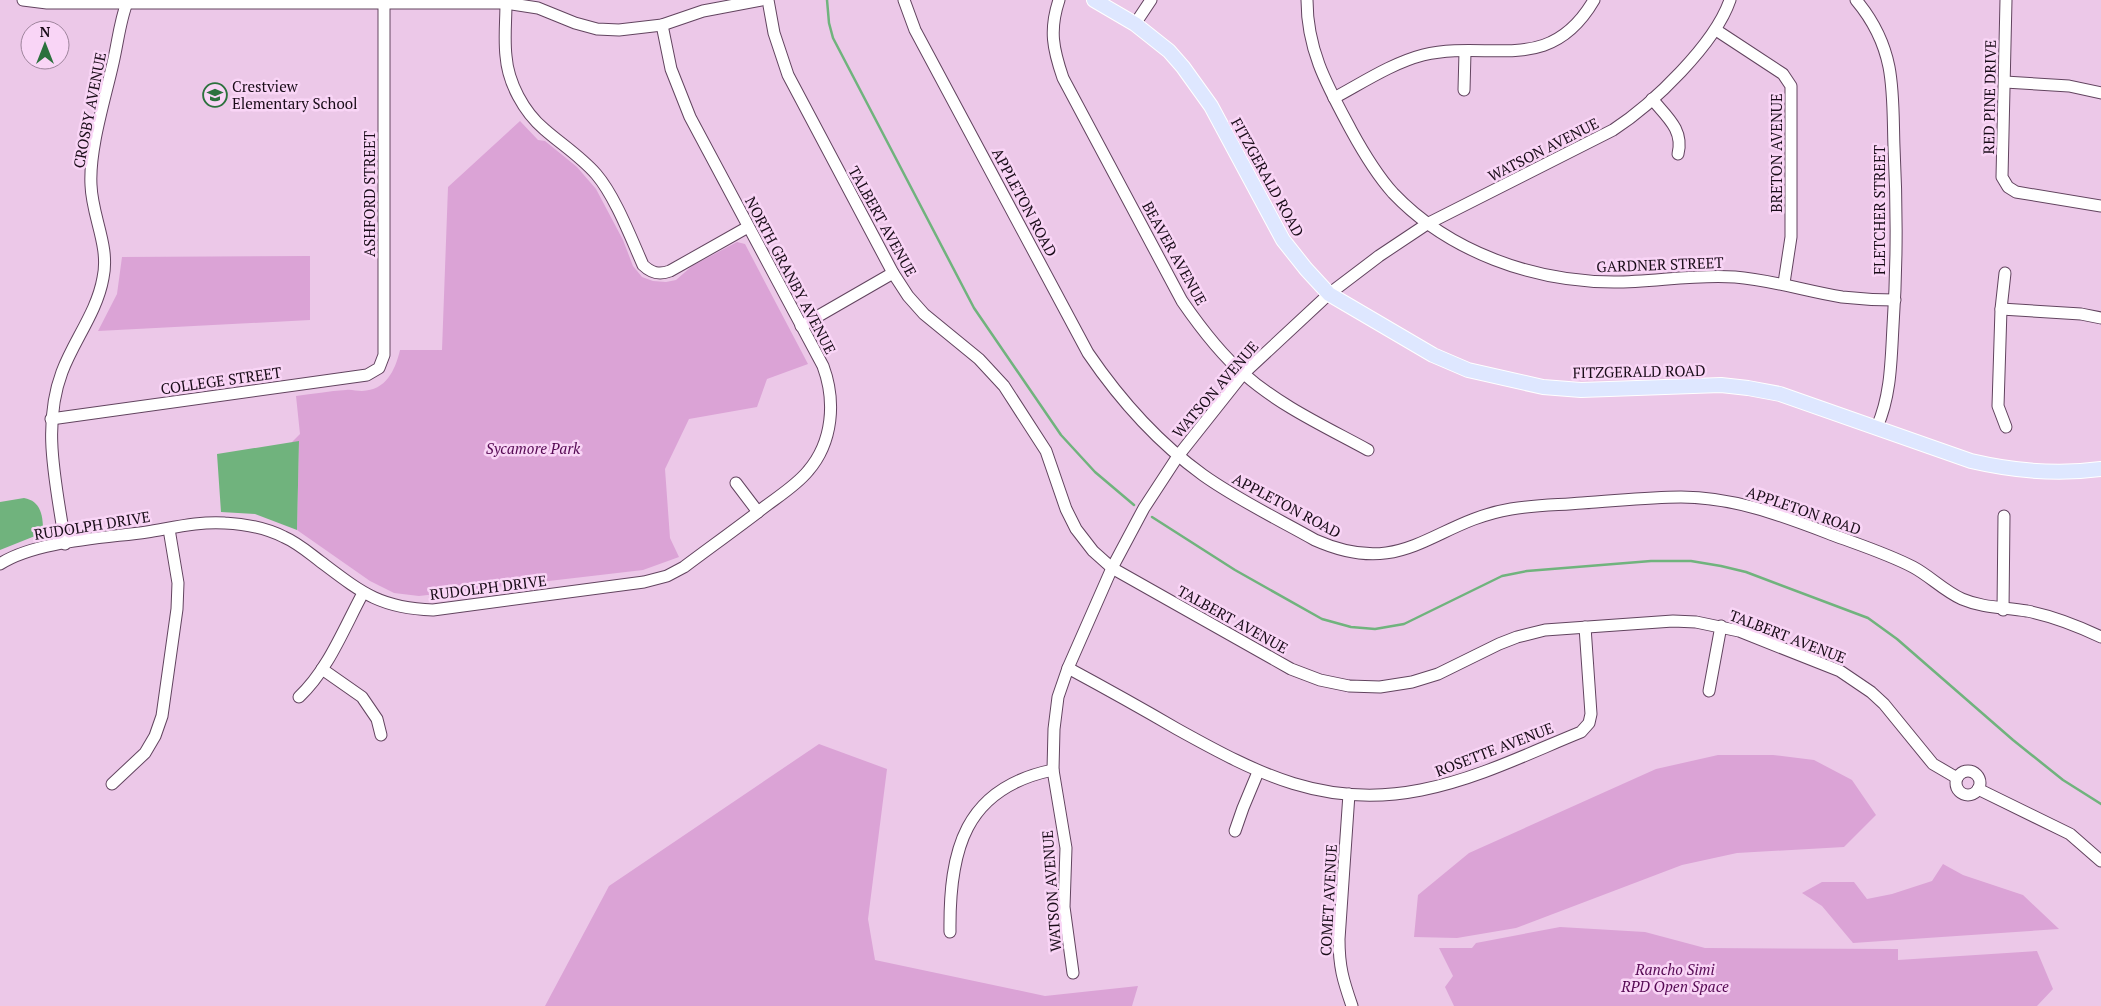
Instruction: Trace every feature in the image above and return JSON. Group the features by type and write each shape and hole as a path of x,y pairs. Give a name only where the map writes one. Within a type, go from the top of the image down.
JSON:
{"main road":[{"name":"FITZGERALD ROAD","path":"1094,0 1135,24 1169,51 1196,82 1211,106 1283,240 1329,294 1433,355 1468,370 1543,387 1581,390 1693,385 1748,388 1780,394 1972,461 2000,468 2056,473 2101,470"}],"street":[{"path":"23,0 47,3 506,3 538,8 574,23 597,29 619,30 662,25 703,11 761,0"},
{"name":"TALBERT AVENUE","path":"768,0 774,33 788,75 893,273 908,296 924,314 979,359 1004,386 1046,451 1066,509 1076,529 1094,551 1112,568 1291,668 1320,680 1348,686 1380,687 1412,682 1438,674 1517,637 1545,630 1673,621 1721,626 1823,663 1854,679 1884,704 1933,764 1957,778"},
{"name":"APPLETON ROAD","path":"904,0 916,30 1088,353 1108,383 1131,411 1178,456 1224,488 1315,540 1332,548 1352,553 1377,554 1402,551 1473,519 1513,509 1659,497 1705,498 1738,503 1770,512 1885,554 1915,568 1962,598 1981,606 2044,615 2101,637"},
{"name":"BEAVER AVENUE","path":"1059,0 1052,31 1053,50 1063,78 1182,301 1212,341 1243,374 1280,400 1368,450"},
{"path":"1135,24 1152,0"},
{"name":"GARDNER STREET","path":"1306,0 1309,36 1318,66 1363,152 1393,192 1427,224 1451,239 1490,258 1523,270 1561,278 1616,282 1721,276 1784,283 1843,297 1895,300"},
{"path":"1334,98 1404,61 1424,55 1444,52 1508,52 1543,46 1564,35 1582,18 1594,0"},
{"name":"WATSON AVENUE","path":"1073,973 1064,907 1066,848 1053,770 1054,728 1058,697 1068,668 1112,568 1142,513 1178,456 1243,374 1329,294 1379,256 1427,224 1613,130 1632,118 1697,54 1716,30 1730,0"},
{"name":"FLETCHER STREET","path":"1856,0 1875,27 1884,48 1889,68 1896,179 1895,300 1890,386 1884,411 1877,427"},
{"name":"RED PINE DRIVE","path":"2006,0 2001,172 2005,182 2012,190 2023,194 2037,194 2101,206"},
{"name":"CROSBY AVENUE","path":"65,544 51,446 51,419 54,399 63,371 97,301 103,278 104,252 92,202 91,167 127,2"},
{"name":"ASHFORD STREET","path":"384,3 384,355"},
{"path":"506,3 505,56 512,83 525,107 542,128 581,158 597,175 607,191 643,265 648,270 662,274 670,271 748,227"},
{"name":"NORTH GRANBY AVENUE","path":"662,25 671,69 682,100 823,366 830,384 830,423 818,458 808,472 753,516"},
{"name":"BRETON AVENUE","path":"1716,30 1782,74 1791,86 1791,237 1784,283"},
{"path":"1464,90 1465,52"},
{"path":"2004,82 2069,86 2101,93"},
{"path":"1652,99 1678,133 1681,143 1678,154"},
{"path":"801,326 893,273"},
{"path":"2005,273 2001,309 1998,406 2006,427"},
{"path":"2001,309 2081,314 2101,318"},
{"name":"COLLEGE STREET","path":"51,419 367,375 379,368 384,355"},
{"path":"736,482 753,516"},
{"name":"RUDOLPH DRIVE","path":"0,564 22,552 65,544 224,522 267,530 299,545 363,593 398,606 433,610 644,582 667,576 684,567 753,516"},
{"path":"2003,610 2004,516"},
{"path":"112,784 145,753 155,736 162,716 177,609 178,583 169,529"},
{"path":"299,698 309,688 322,669 363,593"},
{"path":"1709,691 1721,626"},
{"name":"ROSETTE AVENUE","path":"1068,668 1258,772 1306,788 1350,794 1399,794 1444,785 1581,732 1589,723 1591,714 1584,627"},
{"path":"322,669 362,697 377,719 381,735"},
{"path":"950,932 950,913 957,859 969,824 984,804 1007,785 1032,774 1053,770"},
{"path":"1236,831 1258,772"},
{"path":"1964,772 1972,772 1980,780 1978,789 1970,795 1963,794 1957,789 1957,778 1964,772"},
{"path":"1978,789 2070,834 2101,861"},
{"name":"COMET AVENUE","path":"1350,794 1339,954 1341,974 1352,1006"}],"green space":[{"name":"Sycamore Park","path":"520,121 538,140 545,141 577,167 596,189 623,240 633,266 642,277 653,281 666,282 676,280 692,266 737,242 745,244 808,364 767,379 757,407 689,419 665,469 670,538 679,557 643,570 419,596 394,593 370,581 297,530 299,442 292,442 300,434 296,396 348,390 370,390 388,378 400,350 442,350 448,187"},
{"path":"310,256 310,320 98,331 117,294 122,257"},
{"path":"819,744 887,769 868,919 875,960 1045,996 1138,986 1132,1006 545,1006 609,886"},
{"path":"1718,755 1773,755 1814,760 1852,780 1876,815 1844,847 1737,853 1682,865 1516,928 1457,938 1414,937 1418,895 1469,853 1656,769"},
{"path":"1943,864 1963,875 2023,895 2059,929 1853,943 1822,906 1802,893 1822,882 1854,882 1867,899 1892,894 1932,881"},
{"name":"Rancho Simi RPD Open Space","path":"1560,927 1645,932 1705,948 1898,949 1898,960 2037,951 2053,989 2037,1006 1454,1006 1445,987 1453,976 1439,948 1472,948 1476,943"}],"shaded area":[{"path":"299,441 297,530 255,514 221,512 217,454"},
{"path":"24,498 34,502 40,510 43,531 40,534 0,550 0,502"}],"waterway":[{"path":"827,0 829,23 833,38 974,308 1061,435 1095,472 1134,505"},
{"path":"1152,517 1235,570 1322,619 1351,627 1375,629 1404,624 1502,576 1527,571 1651,561 1691,561 1746,572 1868,618 1897,639 2013,740 2063,780 2101,804"}],"place":[{"name":"Crestview Elementary School","path":"215,95"}]}
